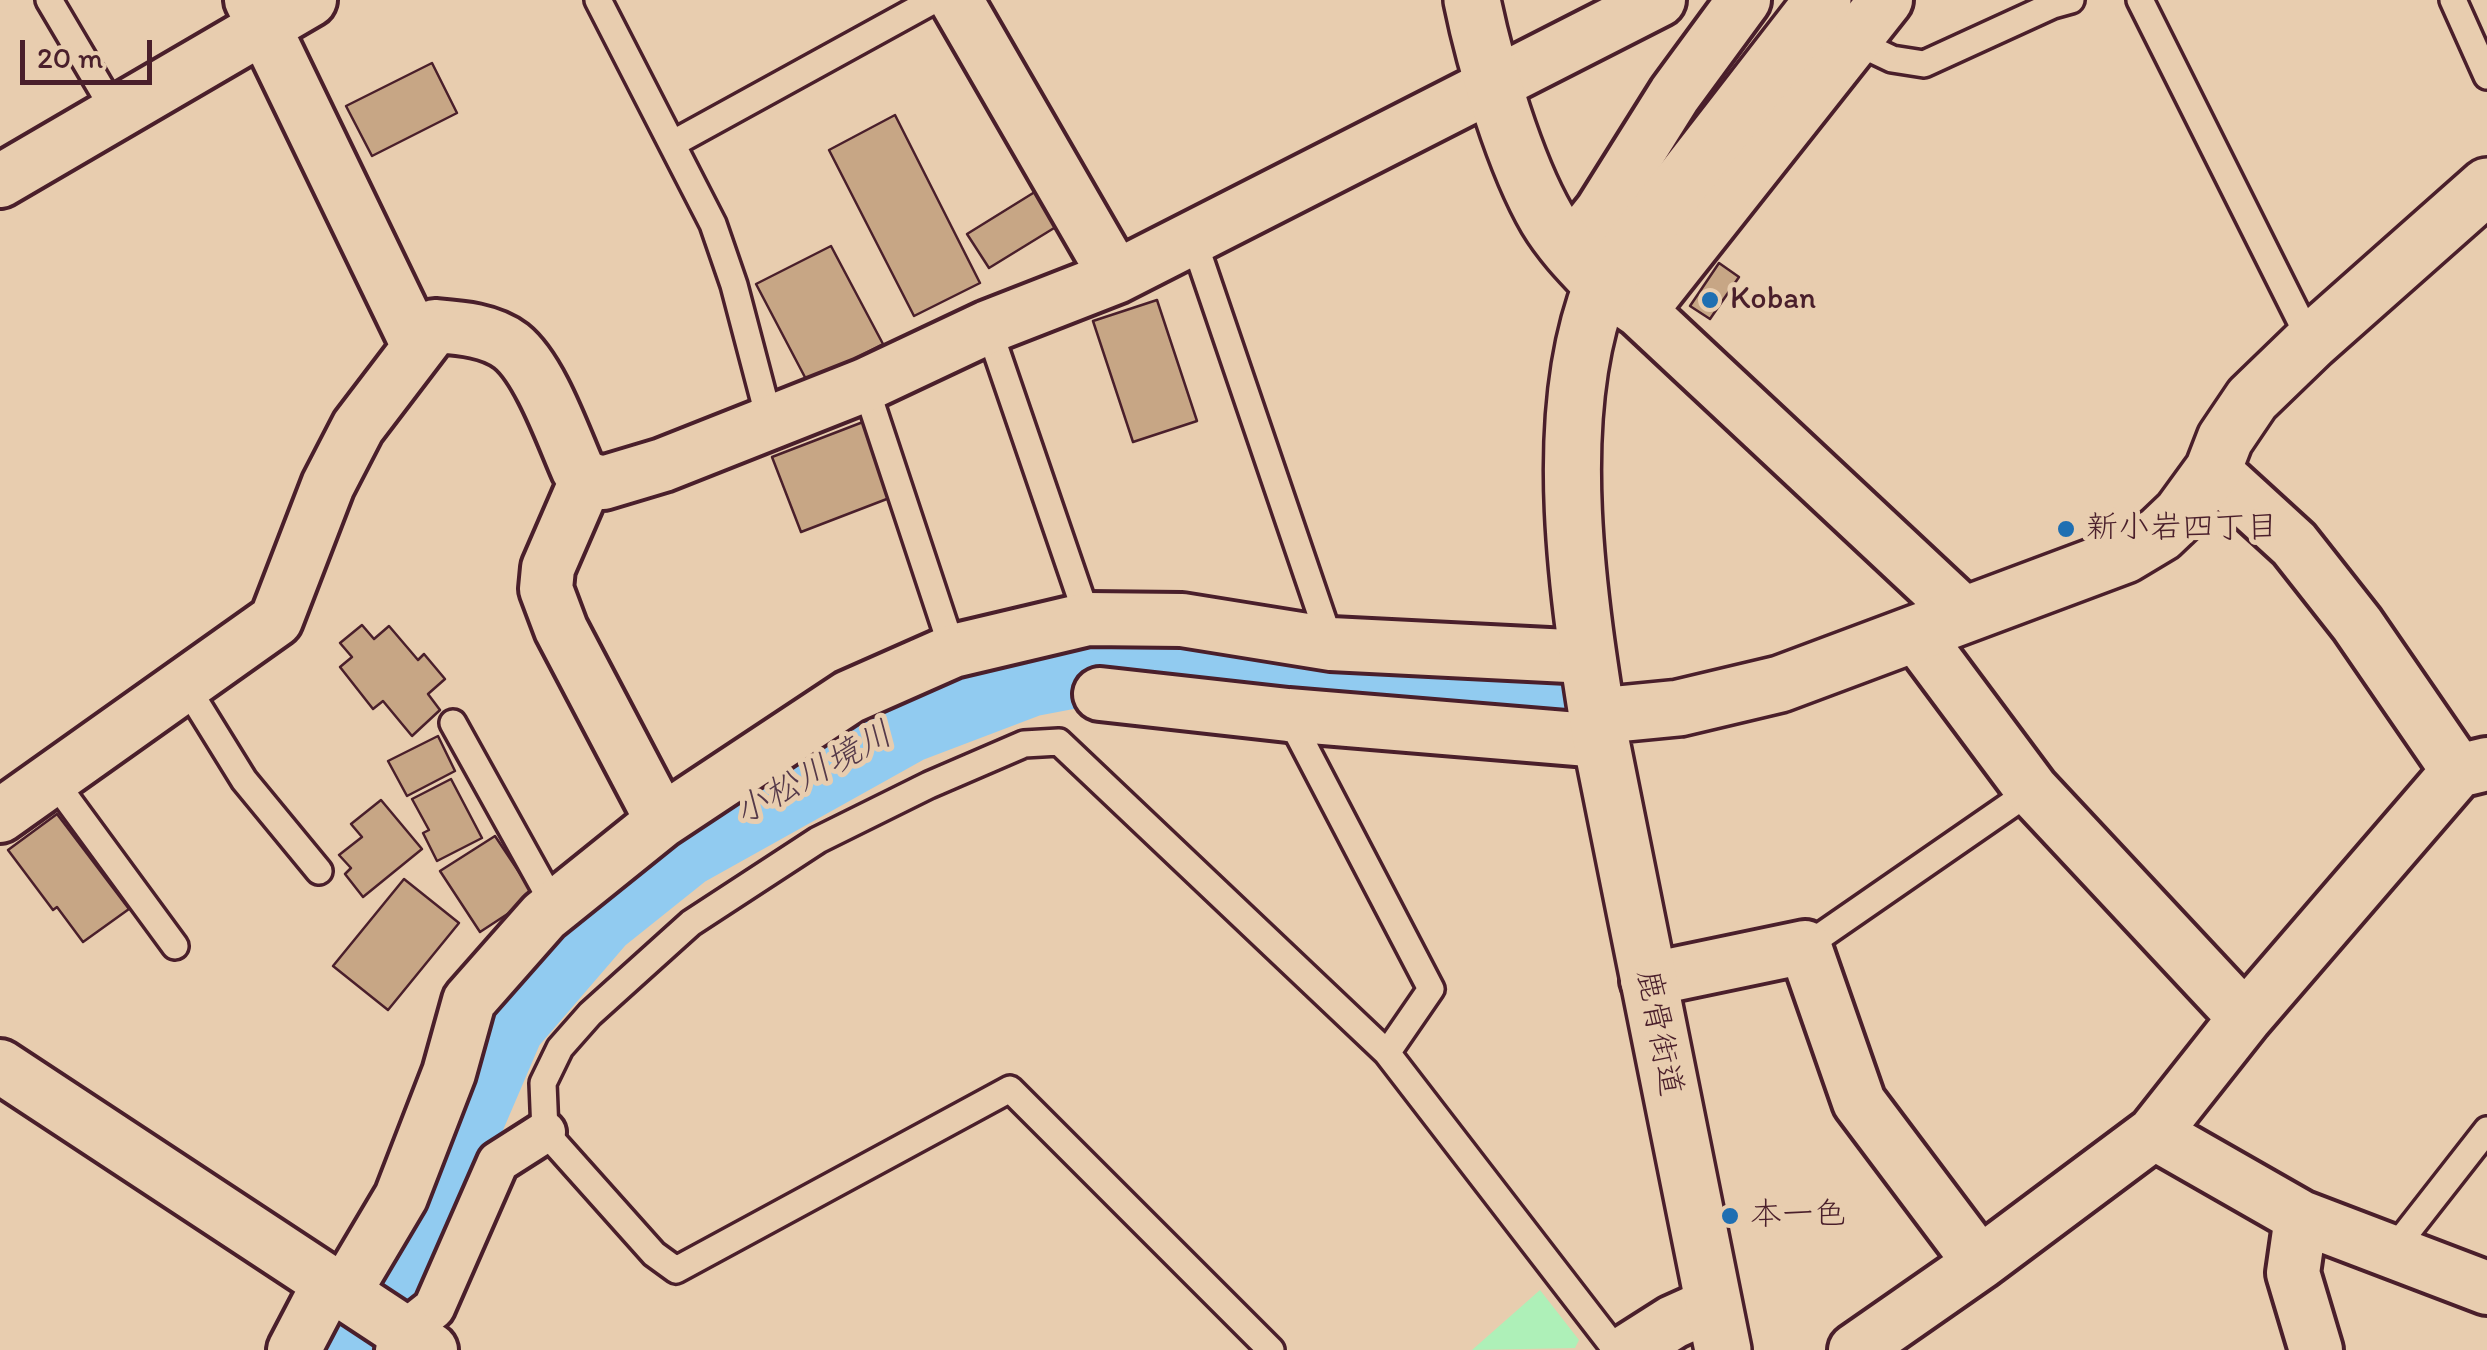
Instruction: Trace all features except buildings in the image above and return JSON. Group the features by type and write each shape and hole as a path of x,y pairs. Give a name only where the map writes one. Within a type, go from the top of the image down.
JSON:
{"street":[{"path":"0,180 117,115 257,13 310,0"},
{"path":"956,0 1116,277"},
{"path":"1472,0 1495,84 1532,190 1604,282 1939,623 2032,790 2245,1018"},
{"path":"0,816 276,620 328,485 358,427 436,326 470,328 511,346 540,384 578,470 603,483 663,465 865,386 988,326 1116,277 1659,0"},
{"path":"1604,282 1601,212 1675,94 1744,0"},
{"path":"1604,282 1839,21 1886,0"},
{"path":"257,13 418,346"},
{"name":"鹿骨街道","path":"1718,1327 1599,729 1588,658 1575,508 1574,431 1588,319 1604,282 1746,102 1839,21"},
{"path":"1100,694 1288,715 1599,729 1780,684 2125,555 2160,534 2182,514 2213,470 2225,439 2252,399 2487,186"},
{"path":"1854,1350 1980,1263 2154,1133 2245,1018 2472,768 2294,544 2213,470"},
{"path":"587,478 548,568 546,589 560,629 662,820"},
{"path":"379,1319 401,1197 449,1073 469,1001 554,907 662,820 849,697 952,651 1088,619 1182,620 1331,644 1588,658"},
{"path":"1647,980 1804,947 1859,1102 1980,1263"},
{"path":"0,1066 379,1319"},
{"path":"294,1350 317,1306 379,1319 434,1308 498,1162 545,1132"},
{"path":"2154,1133 2301,1217 2487,1288"},
{"path":"2301,1217 2294,1273 2316,1350"},
{"path":"1628,1350 1672,1322 1718,1327"}],"lane":[{"path":"49,0 117,115"},
{"path":"598,0 713,224 734,285 770,422"},
{"path":"672,144 934,0"},
{"path":"1839,21 1892,59 1924,64 2072,0"},
{"path":"2140,0 2311,342"},
{"path":"2453,0 2487,76"},
{"path":"1190,240 1201,262 1331,644"},
{"path":"988,326 1088,619"},
{"path":"865,386 952,651"},
{"path":"184,683 244,780 319,871"},
{"path":"1288,715 1431,989 1388,1053"},
{"path":"453,723 554,907"},
{"path":"1271,1350 1010,1088 676,1270 654,1254 545,1132 542,1083 560,1048 590,1014 691,923 818,840 929,784 1024,744 1059,742 1388,1053 1616,1350"},
{"path":"51,777 175,946"},
{"path":"1804,947 2032,790"},
{"path":"2393,1250 2487,1130"}],"green space":[{"path":"1540,1290 1579,1340 1575,1348 1472,1350"}],"waterway":[{"name":"小松川境川","path":"345,1350 397,1276 505,1024 598,916 683,848 907,723 1028,677 1112,661 1180,663 1319,681 1555,702"}],"place":[{"name":"Koban","path":"1710,300"},
{"name":"新小岩四丁目","path":"2066,529"},
{"name":"本一色","path":"1730,1216"}]}
